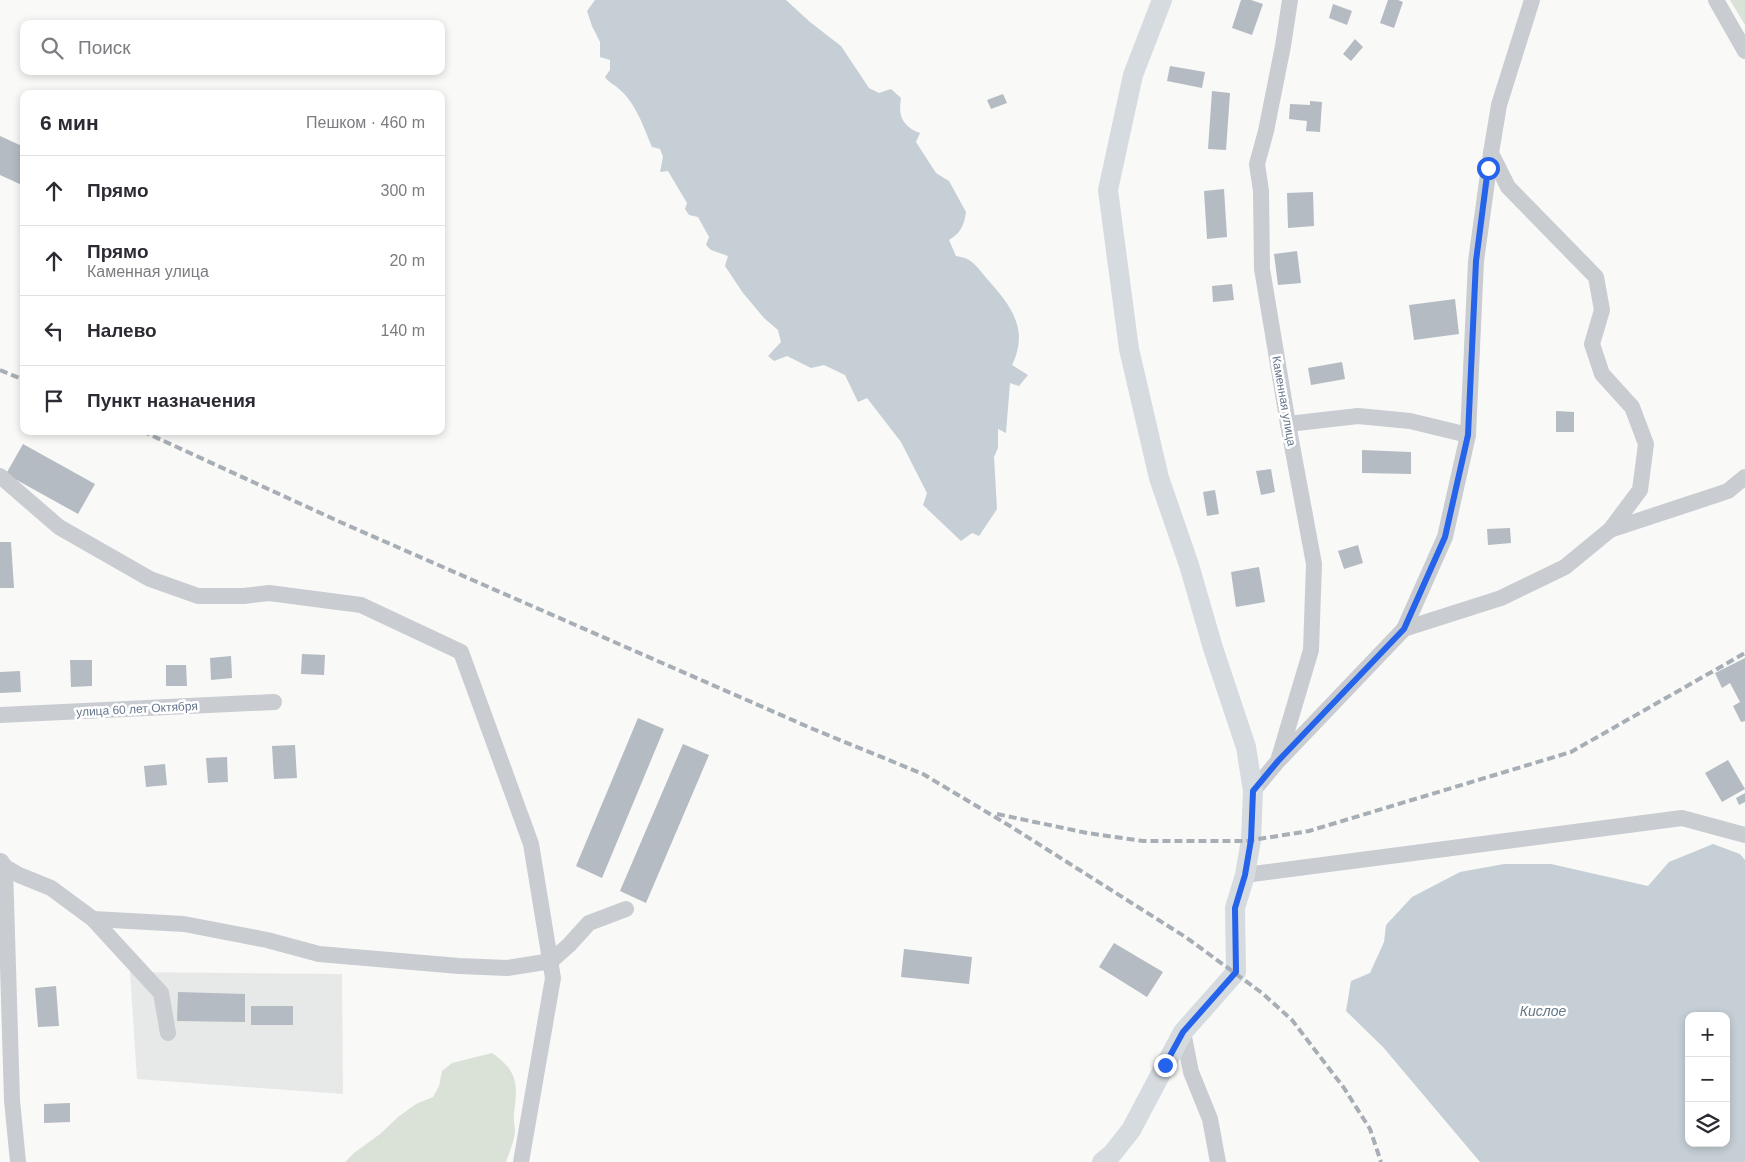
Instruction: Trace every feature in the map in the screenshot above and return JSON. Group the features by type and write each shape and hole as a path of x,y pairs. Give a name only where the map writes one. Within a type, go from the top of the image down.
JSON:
{"main road":[{"path":"1102,1162 1112,1154 1131,1130 1183,1032 1236,972 1235,908 1245,875 1251,840 1253,791 1246,747 1212,648 1189,565 1159,478 1129,349 1108,190 1133,75 1162,0"}],"street":[{"name":"Каменная улица","path":"1253,791 1278,761 1311,650 1314,564 1262,269 1261,191 1258,164 1290,0"},
{"path":"1278,761 1404,629 1445,537 1468,435 1476,261 1491,153 1499,105 1532,0"},
{"path":"1716,0 1745,51"},
{"path":"1404,629 1501,598 1565,567 1610,530 1640,490 1646,444 1632,407 1602,374 1592,344 1602,310 1596,277 1508,188 1491,153"},
{"path":"1288,424 1358,416 1410,421 1468,435"},
{"path":"0,476 59,527 150,580 198,596 244,596 269,593 361,605 460,652 531,844 554,978 522,1162"},
{"path":"1610,530 1728,491 1745,477"},
{"name":"улица 60 лет Октября","path":"0,716 274,702"},
{"path":"1245,875 1682,818 1745,835"},
{"path":"3,863 19,875 51,888 93,919 161,992 168,1033"},
{"path":"3,863 12,1100 18,1162"},
{"path":"93,919 184,924 267,940 319,954 459,966 507,968 551,961 589,923 626,909"},
{"path":"1183,1032 1191,1072 1210,1119 1218,1162"}],"shaded area":[{"path":"1730,0 1745,0 1745,25"},
{"path":"130,972 342,974 343,1094 137,1079"},
{"path":"492,1053 507,1066 516,1086 515,1132 513,1144 506,1162 345,1162 398,1117 416,1104 433,1097 439,1086 442,1071 452,1063"}],"water":[{"path":"595,0 786,0 841,46 869,88 879,93 891,89 901,98 900,110 905,124 920,133 916,142 936,173 949,181 966,212 961,228 949,240 956,256 966,258 976,266 1005,300 1016,320 1018,330 1019,341 1012,365 1028,375 1019,386 1010,383 1006,433 998,429 998,448 994,457 997,509 979,536 972,533 961,541 923,505 927,493 901,442 867,398 858,402 845,375 824,365 811,368 787,356 774,361 768,356 781,342 778,330 764,318 743,293 725,266 728,256 711,250 706,245 709,237 698,217 689,215 685,209 687,203 668,171 660,172 663,157 660,149 652,147 639,116 630,101 605,77 610,70 610,60 600,57 600,42 587,11"},
{"name":"Кислое","path":"1713,844 1740,854 1745,860 1745,1162 1480,1162 1383,1047 1346,1011 1351,981 1370,973 1384,942 1386,925 1412,897 1460,872 1504,864 1551,864 1648,886 1669,862"}],"building":[{"path":"1241,0 1251,0 1263,4 1252,35 1232,28"},
{"path":"1388,0 1403,2 1394,28 1380,23"},
{"path":"1333,4 1352,11 1347,25 1329,18"},
{"path":"1355,39 1363,47 1351,61 1343,54"},
{"path":"1170,66 1205,72 1202,88 1167,81"},
{"path":"1212,91 1230,93 1226,150 1208,149"},
{"path":"1003,94 1007,103 991,109 987,100"},
{"path":"1310,101 1322,102 1320,132 1306,131 1307,121 1289,119 1290,104 1310,105"},
{"path":"0,136 20,145 20,184 0,175"},
{"path":"1224,189 1227,237 1207,239 1204,191"},
{"path":"1313,192 1314,226 1288,228 1287,193"},
{"path":"1297,251 1301,283 1278,285 1274,254"},
{"path":"1232,284 1234,300 1213,302 1212,286"},
{"path":"1455,299 1459,334 1414,340 1409,305"},
{"path":"1342,362 1345,379 1311,385 1308,368"},
{"path":"1556,411 1574,412 1574,432 1556,432"},
{"path":"23,444 95,484 78,514 6,474"},
{"path":"1362,450 1411,452 1411,474 1362,473"},
{"path":"1271,469 1275,492 1261,495 1256,471"},
{"path":"1215,490 1219,514 1207,516 1203,492"},
{"path":"1510,528 1511,543 1488,545 1487,529"},
{"path":"0,542 11,542 14,588 0,588"},
{"path":"1358,545 1363,563 1344,569 1338,551"},
{"path":"1259,567 1265,602 1236,607 1231,572"},
{"path":"302,654 325,655 324,675 301,674"},
{"path":"231,656 232,678 211,680 210,658"},
{"path":"1745,658 1745,721 1741,722 1733,706 1740,702 1730,683 1722,688 1715,673"},
{"path":"70,660 92,660 92,686 71,687"},
{"path":"166,665 186,665 187,686 166,686"},
{"path":"20,671 21,692 0,693 0,672"},
{"path":"638,718 664,729 602,878 576,866"},
{"path":"683,744 709,755 646,903 620,891"},
{"path":"295,745 297,778 274,779 272,746"},
{"path":"227,757 228,782 208,783 206,758"},
{"path":"1728,760 1745,789 1722,802 1705,773"},
{"path":"165,764 167,785 146,787 144,766"},
{"path":"1745,793 1745,802 1739,805 1736,798"},
{"path":"1114,943 1163,972 1147,997 1099,967"},
{"path":"904,949 972,957 969,984 901,977"},
{"path":"56,986 59,1026 38,1027 35,988"},
{"path":"178,992 245,994 245,1022 177,1021"},
{"path":"251,1006 293,1006 293,1025 251,1025"},
{"path":"70,1103 70,1122 44,1123 44,1104"}],"railway":[{"path":"0,370 20,378"},
{"path":"151,435 340,522 813,729 923,774 1010,826 1187,938 1262,993 1292,1020 1344,1088 1370,1129 1381,1162"},
{"path":"997,814 1087,833 1143,841 1246,841 1309,831 1571,752 1745,653"}],"route":[{"path":"1165,1065 1183,1032 1236,972 1235,908 1245,875 1251,840 1253,791 1278,761 1404,629 1445,537 1468,435 1476,261 1488,168"}]}
